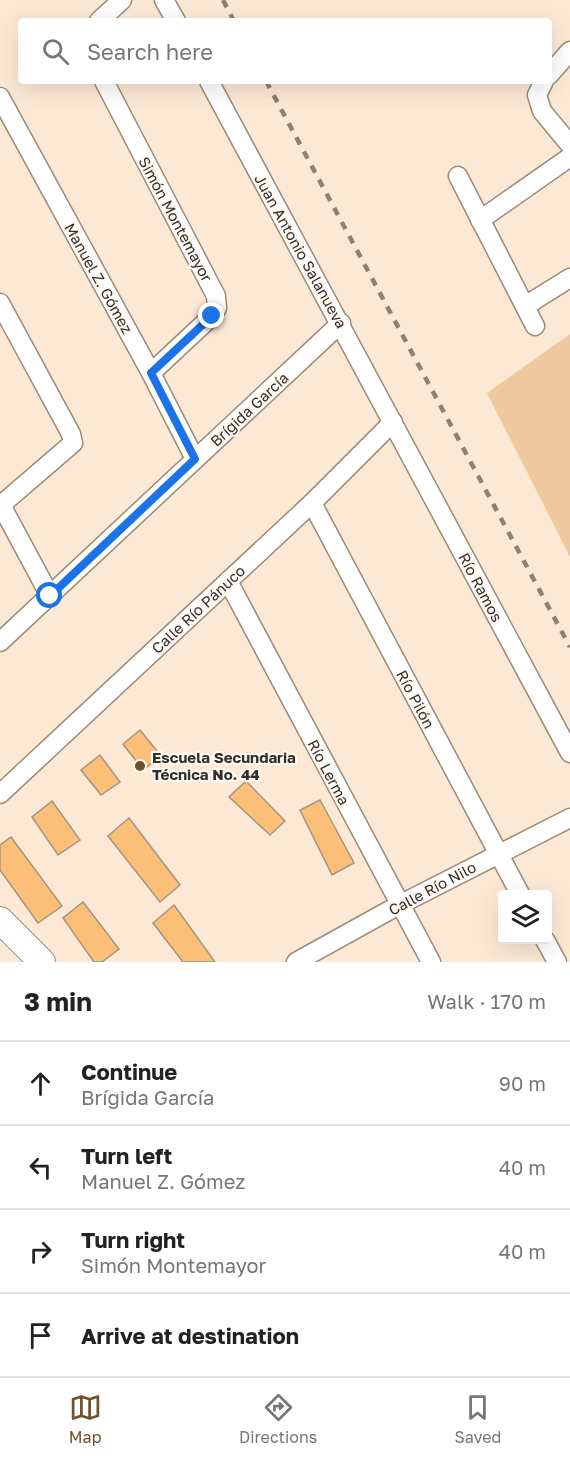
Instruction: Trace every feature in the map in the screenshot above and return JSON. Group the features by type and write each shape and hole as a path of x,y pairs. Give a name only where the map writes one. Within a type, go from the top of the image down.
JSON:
{"street":[{"path":"102,18 122,0"},
{"path":"164,0 174,18"},
{"path":"552,72 570,51"},
{"name":"Simón Montemayor","path":"106,84 216,296 217,308 212,316 151,373"},
{"name":"Juan Antonio Salanueva","path":"211,84 393,422"},
{"path":"540,88 542,111 570,145"},
{"name":"Manuel Z. Gómez","path":"2,107 151,373 195,459"},
{"path":"480,220 570,157"},
{"path":"458,176 535,326"},
{"path":"525,306 570,278"},
{"path":"0,303 71,434 73,443 1,504 50,596"},
{"name":"Brígida García","path":"0,642 341,323"},
{"name":"Calle Río Pánuco","path":"0,794 312,503 393,422"},
{"name":"Río Ramos","path":"393,422 570,753"},
{"name":"Río Pilón","path":"312,503 518,890"},
{"name":"Río Lerma","path":"228,581 431,962"},
{"name":"Calle Río Nilo","path":"296,962 399,905 570,818"},
{"path":"0,920 42,962"},
{"path":"548,944 557,962"}],"shaded area":[{"path":"570,334 570,557 487,393"}],"building":[{"path":"140,730 161,756 143,770 123,744"},
{"path":"100,755 120,782 101,795 81,770"},
{"path":"246,781 285,821 270,835 229,797"},
{"path":"320,800 354,863 332,875 300,810"},
{"path":"52,801 80,840 58,855 32,817"},
{"path":"129,818 180,885 160,902 108,836"},
{"path":"11,837 62,906 38,923 0,870 0,845"},
{"path":"83,902 119,949 102,962 94,962 63,918"},
{"path":"174,905 215,962 183,962 153,923"}],"railway":[{"path":"223,0 232,18"},
{"path":"268,84 570,647"}],"place":[{"name":"Escuela Secundaria Técnica No. 44","path":"140,766"}],"route":[{"path":"50,596 195,459 151,373 212,316"}]}
